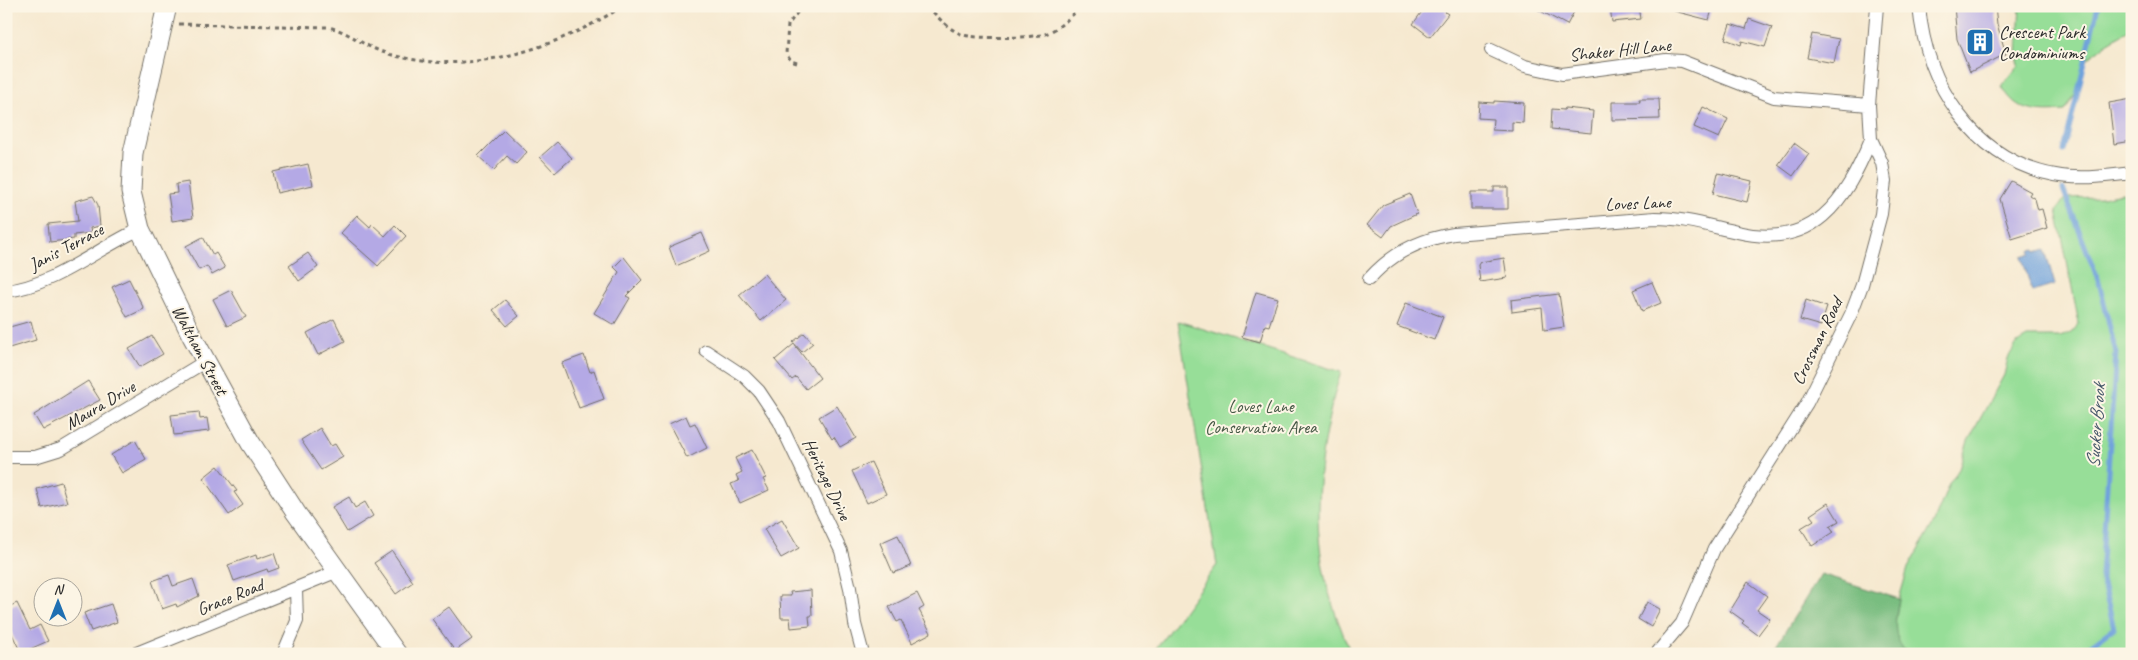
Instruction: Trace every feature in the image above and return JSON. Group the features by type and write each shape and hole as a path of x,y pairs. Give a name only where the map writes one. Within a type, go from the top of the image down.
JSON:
{"street":[{"name":"Crossman Road","path":"1656,654 1682,623 1714,549 1807,402 1851,314 1872,249 1884,198 1884,171 1871,139 1869,105 1877,6"},
{"path":"1919,6 1927,51 1938,82 1962,120 1993,149 2021,165 2057,176 2092,177 2132,173"},
{"name":"Waltham Street","path":"165,15 136,138 132,168 133,205 140,228 206,361 268,472 397,654"},
{"name":"Shaker Hill Lane","path":"1491,50 1525,66 1562,74 1651,62 1682,61 1774,98 1869,105"},
{"name":"Loves Lane","path":"1370,279 1404,249 1433,238 1454,234 1655,218 1685,219 1754,235 1771,237 1798,232 1820,220 1833,208 1853,179 1871,139"},
{"name":"Janis Terrace","path":"6,291 26,287 49,279 140,228"},
{"name":"Heritage Drive","path":"706,351 744,376 759,391 779,421 841,551 850,588 855,624 863,654"},
{"name":"Maura Drive","path":"6,458 35,458 61,449 206,361"},
{"name":"Grace Road","path":"134,654 338,571"},
{"path":"283,654 297,621 296,589"}],"path":[{"path":"165,15 327,27 346,33 375,49 406,58 478,61 493,60 573,34 623,6"},
{"path":"797,63 791,61 786,54 788,25 802,6"},
{"path":"928,6 953,29 963,35 1035,36 1046,33 1082,6"}],"green space":[{"path":"2020,6 2132,6 2132,28 2107,43 2088,59 2081,73 2076,93 2065,111 2045,112 2028,109 2014,102 2002,86 2019,65 2017,55"},
{"path":"2122,193 2126,195 2132,211 2132,654 1908,654 1900,646 1894,628 1899,599 1908,568 1934,522 1949,484 1959,469 1968,441 2004,375 2008,358 2017,343 2027,337 2060,337 2071,333 2079,324 2057,210 2065,198 2102,197"},
{"name":"Loves Lane Conservation Area","path":"1178,321 1341,372 1328,419 1320,468 1318,518 1325,578 1351,654 1152,654 1217,565"},
{"path":"1821,574 1899,599 1896,621 1897,635 1908,654 1771,654"}],"water":[{"path":"2035,250 2036,253 2045,250 2055,285 2032,292 2022,257 2031,254 2030,251"}],"building":[{"path":"1426,6 1450,6 1445,12 1448,14 1430,37 1413,24"},
{"path":"1531,6 1577,6 1567,25"},
{"path":"1610,6 1639,6 1641,19 1612,22"},
{"path":"1675,6 1713,6 1709,20 1674,11"},
{"name":"Crescent Park Condominiums","path":"1954,6 1995,6 1997,24 2006,54 1970,72 1957,39"},
{"path":"1749,19 1772,27 1765,47 1742,41 1741,45 1725,39 1730,24 1746,29"},
{"path":"1812,34 1839,39 1834,63 1807,58"},
{"path":"1639,99 1659,99 1660,119 1612,120 1612,102 1640,102"},
{"name":"Crescent Park Condominiums","path":"2132,99 2132,141 2114,144 2109,103"},
{"path":"1494,101 1524,103 1523,123 1512,122 1512,131 1492,130 1493,119 1478,118 1479,102 1494,103"},
{"path":"1703,107 1728,119 1719,138 1694,127"},
{"path":"1565,108 1593,111 1591,133 1551,129 1552,109 1564,110"},
{"path":"504,130 527,152 516,164 507,156 494,170 478,156"},
{"path":"557,142 572,158 555,173 540,157"},
{"path":"1794,143 1809,154 1793,176 1778,165"},
{"path":"308,164 313,185 277,193 273,172"},
{"path":"1718,173 1752,181 1747,202 1713,194"},
{"path":"2011,181 2031,192 2029,195 2035,199 2038,210 2042,209 2047,228 2012,239 2000,199"},
{"path":"188,182 193,218 172,221 168,194 177,193 176,184"},
{"path":"1494,187 1508,187 1508,209 1471,209 1471,192 1494,192"},
{"path":"1410,194 1417,214 1391,226 1383,237 1367,225 1383,205"},
{"path":"93,196 98,205 100,226 90,228 91,233 74,235 74,239 50,242 48,224 78,221 75,201"},
{"path":"357,215 370,227 372,224 385,236 395,225 406,236 378,266 341,233"},
{"path":"702,233 710,251 676,266 669,247"},
{"path":"203,237 213,255 216,253 225,268 212,275 207,266 199,270 186,246"},
{"path":"308,253 318,267 299,281 289,266"},
{"path":"624,257 642,280 626,296 630,298 614,325 594,313 619,272 614,267"},
{"path":"1504,258 1507,278 1480,282 1478,265 1480,262"},
{"path":"764,274 786,300 761,321 739,295"},
{"path":"129,279 144,309 127,317 112,287"},
{"path":"1652,282 1661,303 1642,311 1633,290"},
{"path":"231,290 246,317 227,326 213,299"},
{"path":"1256,292 1278,298 1269,326 1265,325 1260,342 1242,337"},
{"path":"1559,294 1564,327 1544,330 1542,308 1512,312 1511,300"},
{"path":"505,300 519,316 507,326 493,310"},
{"path":"1806,300 1827,307 1821,326 1800,320"},
{"path":"1406,303 1443,317 1434,340 1397,326"},
{"path":"334,319 345,341 318,355 307,333"},
{"path":"31,321 36,340 9,348 6,328"},
{"path":"804,333 813,343 802,352 793,342"},
{"path":"152,336 163,354 140,367 129,349"},
{"path":"794,344 820,378 806,389 796,377 792,380 775,360"},
{"path":"584,355 590,372 594,370 604,399 579,408 562,363"},
{"path":"88,381 100,400 43,430 34,415"},
{"path":"837,406 856,438 840,447 834,437 832,439 819,417"},
{"path":"199,412 200,419 207,418 209,431 174,435 171,415"},
{"path":"686,416 690,425 695,423 707,448 687,458 669,424"},
{"path":"320,428 331,446 335,444 343,457 321,470 301,440"},
{"path":"135,440 146,459 122,473 111,455"},
{"path":"752,450 766,478 763,479 769,490 740,503 731,484 739,481 736,475 742,472 735,458"},
{"path":"871,462 886,494 867,503 852,471"},
{"path":"218,466 237,491 234,492 243,505 229,515 203,478"},
{"path":"61,482 67,502 42,508 37,489"},
{"path":"349,497 355,508 365,502 373,516 347,532 332,507"},
{"path":"1828,503 1839,521 1830,526 1834,532 1812,546 1801,528 1814,520 1810,515"},
{"path":"782,519 799,548 781,558 764,529"},
{"path":"898,535 911,566 893,573 880,543"},
{"path":"392,551 413,582 396,594 374,563"},
{"path":"274,553 279,568 268,572 267,569 234,581 228,565 256,555 257,559"},
{"path":"169,575 173,586 193,579 199,596 177,607 176,604 162,609 152,581"},
{"path":"1748,582 1767,596 1757,610 1770,619 1758,635 1742,623 1744,621 1730,611"},
{"path":"811,590 812,616 809,616 810,626 791,628 790,618 781,618 780,596 791,596 790,592"},
{"path":"917,593 924,607 919,610 931,633 912,643 901,620 897,622 889,607"},
{"path":"1647,602 1660,609 1651,627 1638,619"},
{"path":"17,603 30,630 42,628 48,641 21,653 6,621 6,608"},
{"path":"111,604 117,622 91,631 84,613"},
{"path":"449,607 472,639 455,651 432,619"}],"waterway":[{"name":"Sucker Brook","path":"2064,151 2098,6"},
{"name":"Sucker Brook","path":"2063,189 2099,282 2116,353 2101,576 2114,628 2079,654"}],"place":[{"name":"Crescent Park Condominiums","path":"1980,42"}]}
